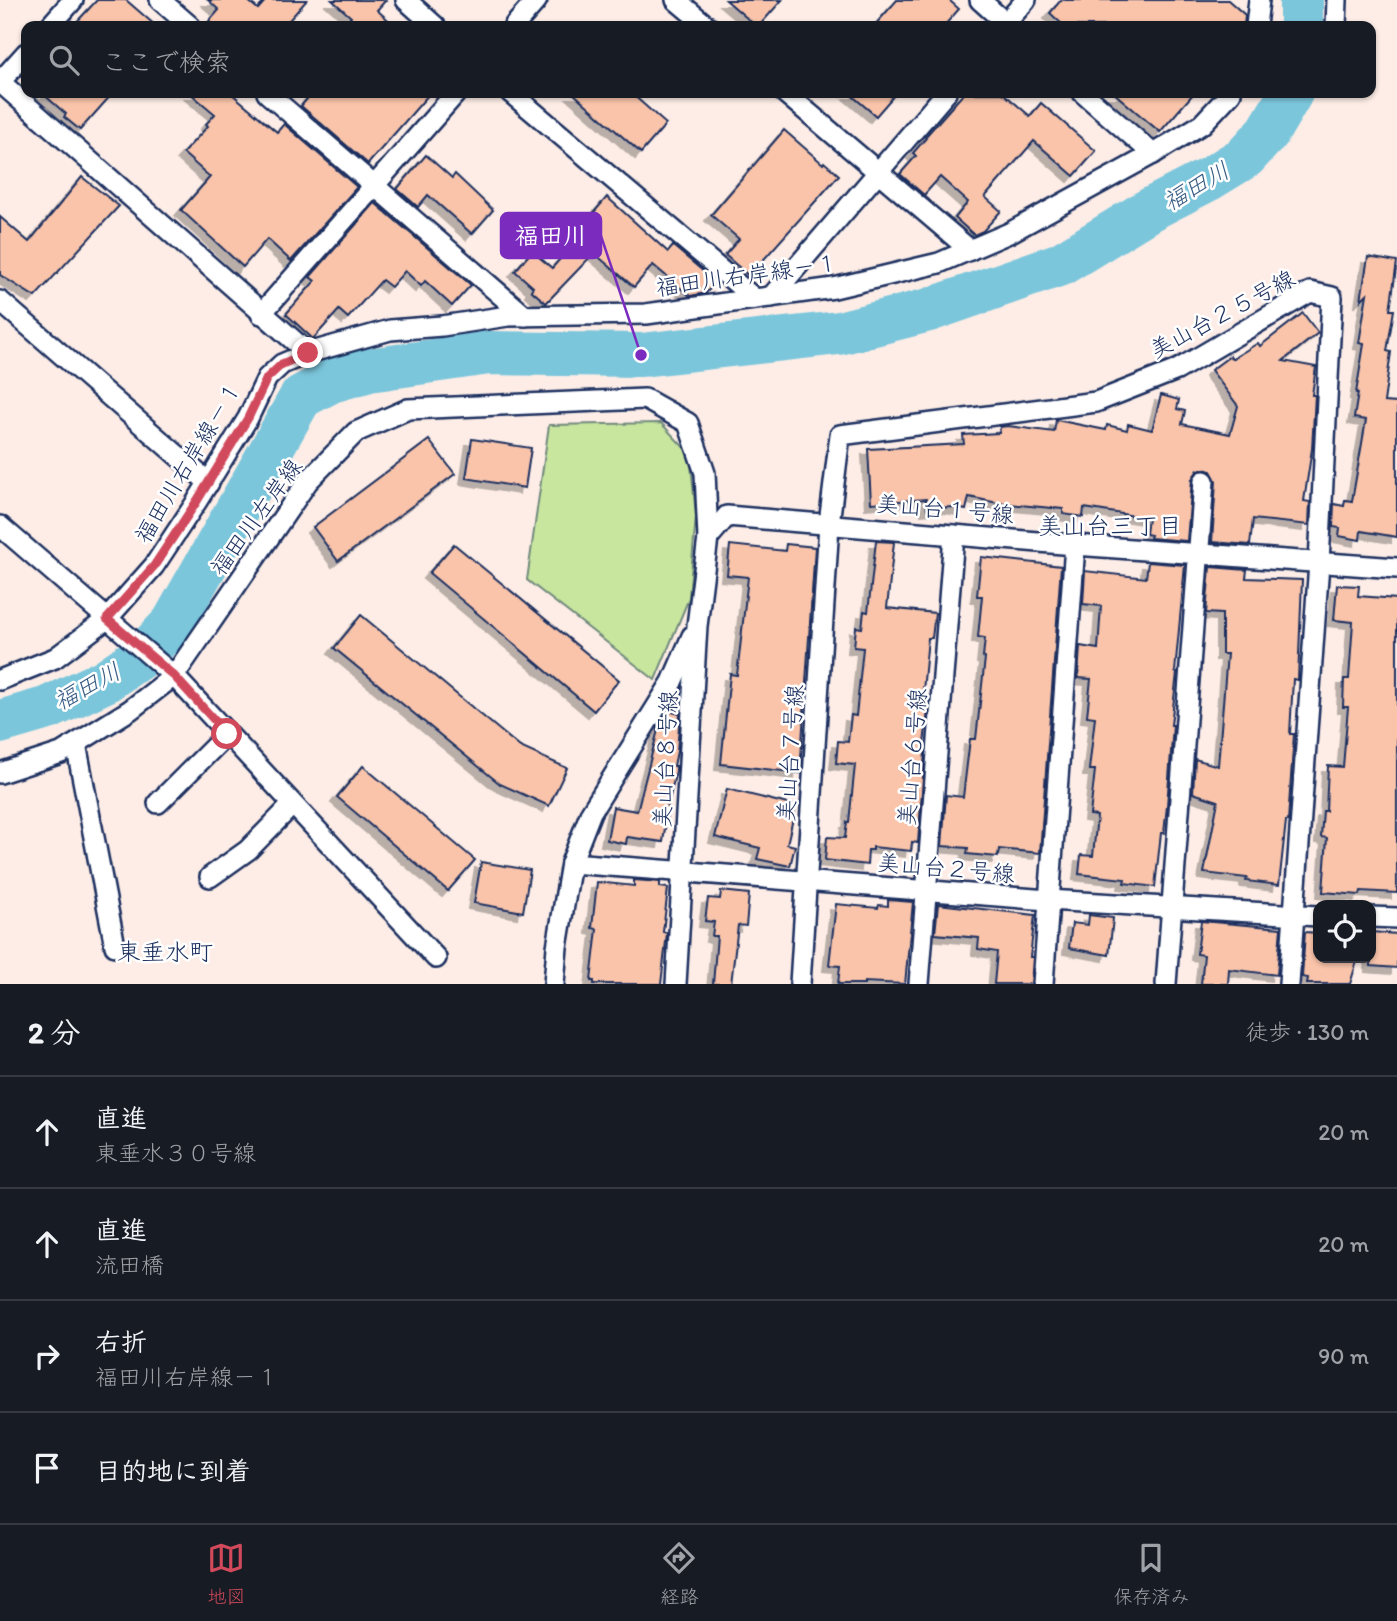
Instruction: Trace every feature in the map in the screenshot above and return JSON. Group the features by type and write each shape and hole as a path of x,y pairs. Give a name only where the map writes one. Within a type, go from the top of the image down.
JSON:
{"street":[{"path":"54,21 73,0"},
{"path":"160,0 184,21"},
{"path":"406,0 429,21"},
{"path":"518,21 537,0"},
{"path":"676,0 701,21"},
{"path":"980,0 1002,21"},
{"path":"1009,21 1026,0"},
{"path":"1241,0 1257,13"},
{"path":"1336,21 1337,0"},
{"path":"21,58 0,82 308,353"},
{"path":"273,98 525,316"},
{"path":"261,314 452,98"},
{"path":"517,98 763,298 942,98"},
{"path":"791,98 970,250"},
{"path":"1089,98 1153,155"},
{"name":"福田川右岸線－１","path":"0,680 55,658 107,619 154,566 248,418 267,378 282,364 308,353 390,330 525,316 646,314 834,288 939,263 1053,211 1153,155 1202,124 1226,98"},
{"name":"美山台２５号線","path":"829,524 840,435 1096,401 1177,370 1310,292 1332,297 1319,563"},
{"path":"0,301 209,482"},
{"name":"福田川左岸線","path":"0,773 61,753 130,710 174,676 309,481 356,432 408,409 645,399 688,423 705,473 708,538"},
{"path":"1166,984 1204,481"},
{"name":"美山台１号線","path":"708,538 727,516 1397,568"},
{"name":"美山台７号線","path":"800,984 829,524"},
{"path":"0,526 174,676 436,958"},
{"name":"美山台６号線","path":"919,984 954,535"},
{"name":"美山台８号線","path":"676,984 697,626 708,538"},
{"path":"1043,984 1075,545"},
{"path":"1289,984 1319,563"},
{"path":"554,984 557,947 571,863 591,812 672,682 697,626"},
{"path":"158,803 227,734"},
{"path":"76,744 115,946"},
{"path":"210,877 248,850 292,805"},
{"name":"美山台２号線","path":"571,863 1048,900 1313,916"},
{"path":"1376,917 1397,918"}],"green space":[{"path":"661,423 690,454 696,516 689,598 655,680 527,580 549,425"}],"building":[{"path":"97,0 126,0 150,21 78,21"},
{"path":"208,0 247,0 258,9 266,0 307,0 288,21 209,21 219,10"},
{"path":"332,0 386,0 377,10 389,21 347,21 351,17"},
{"path":"726,0 782,0 763,21 750,21"},
{"path":"897,0 949,0 959,9 948,21 878,21"},
{"path":"1061,0 1228,0 1245,15 1244,21 1059,21 1050,13"},
{"path":"48,98 109,98 80,130 64,117 66,114"},
{"path":"196,98 237,98 277,132 284,124 357,187 291,261 267,239 243,267 181,210 210,177 183,153 208,126 206,124 215,114"},
{"path":"308,98 426,98 368,164 301,106"},
{"path":"579,98 637,98 666,124 641,153"},
{"path":"855,98 892,98 876,116"},
{"path":"960,98 1009,98 1030,116 1041,103 1096,151 1074,176 1034,141 985,197 1001,211 983,231 974,235 955,218 968,202 940,177 924,195 900,174 916,156 913,153"},
{"path":"1120,98 1190,98 1160,132"},
{"path":"784,130 839,175 749,276 725,255 739,239 711,215"},
{"path":"426,155 452,178 455,174 493,210 472,234 428,195 418,207 397,189"},
{"path":"82,177 119,206 35,297 0,275 0,217 29,242"},
{"path":"607,197 668,252 673,246 716,282 706,293 690,296 653,265 634,287 594,253 546,303 515,271 532,251 552,268 576,241 572,238"},
{"path":"375,203 471,285 452,306 425,281 421,286 405,271 391,287 382,280 348,318 339,310 313,339 286,314 315,281 310,277"},
{"path":"1368,257 1397,262 1390,310 1394,310 1387,351 1391,352 1384,402 1397,403 1397,537 1361,531 1360,540 1339,536 1340,528 1333,527 1334,504 1344,506 1345,500 1352,501 1366,420 1354,418 1364,344 1359,343 1367,294 1361,300"},
{"path":"1303,313 1318,333 1283,361 1316,367 1312,395 1315,395 1312,449 1304,501 1310,502 1309,525 1253,519 1250,545 1212,542 1216,481 1211,471 1204,469 1198,470 1192,479 1187,541 1150,538 1151,535 1146,534 1148,518 1084,508 1083,517 1063,514 1063,509 998,503 969,497 966,510 952,507 927,509 926,499 871,503 868,449 964,444 963,435 999,433 1000,427 1008,426 1054,432 1056,420 1106,430 1107,425 1127,430 1128,424 1152,430 1161,395 1179,400 1177,409 1185,411 1182,424 1230,434 1238,406 1211,370 1230,356 1232,359 1258,343 1260,346"},
{"path":"472,439 531,448 525,488 466,478"},
{"path":"429,440 455,474 338,561 313,527"},
{"path":"876,541 894,542 887,608 935,613 932,638 928,638 922,702 929,702 918,843 912,842 911,851 873,847 873,850 868,850 867,865 825,860 827,837 845,838 849,822 855,765 836,763 838,741 848,742 851,715 856,716 863,648 854,647 856,627 862,628 864,611 868,612"},
{"path":"454,544 619,680 594,711 429,573"},
{"path":"786,544 815,547 800,773 721,764 730,674 737,675 748,577 727,575 730,545 785,551"},
{"path":"981,557 1061,566 1040,853 999,849 998,857 967,854 968,848 942,846 946,795 963,797 970,739 976,739 985,658 985,638 978,637 982,596 977,596"},
{"path":"1148,562 1185,565 1167,806 1155,887 1124,883 1125,879 1079,874 1081,855 1093,856 1097,816 1090,815 1095,770 1089,770 1095,717 1087,716 1091,679 1078,678 1080,646 1098,649 1101,606 1083,604 1085,571 1146,578"},
{"path":"1210,567 1247,570 1246,578 1302,580 1298,680 1293,679 1290,734 1294,734 1288,821 1279,885 1204,873 1218,801 1193,793 1195,759 1218,766 1227,654 1222,654 1222,614 1206,613"},
{"path":"1337,585 1359,586 1358,596 1397,599 1397,893 1361,891 1360,895 1323,892 1327,838 1321,837 1323,811 1326,811 1328,766 1343,767 1348,707 1343,707 1344,679 1349,679 1353,622 1334,620"},
{"path":"361,615 520,747 567,768 549,806 500,784 334,648"},
{"path":"668,711 680,714 674,766 676,771 666,813 663,842 627,837 626,844 607,840 613,807 637,811 659,726"},
{"path":"363,766 475,860 448,891 337,797"},
{"path":"727,789 796,806 787,844 795,846 790,866 757,859 760,848 715,837"},
{"path":"481,862 530,870 523,912 474,903"},
{"path":"634,880 660,882 660,887 668,888 663,932 667,933 661,984 594,984 594,981 591,981 597,929 592,928 597,882 634,886"},
{"path":"721,891 749,894 746,926 738,925 731,984 713,984 717,936 712,936 714,922 705,921 708,898 720,899"},
{"path":"888,900 913,902 905,984 838,984 840,966 829,965 836,904 878,908 879,905 888,906"},
{"path":"938,904 1035,915 1030,957 1033,957 1031,984 994,984 997,952 978,949 979,938 935,934"},
{"path":"1089,915 1113,918 1109,955 1069,948 1072,923 1088,925"},
{"path":"1201,921 1281,928 1277,975 1229,969 1228,984 1201,984 1204,955 1197,954"},
{"path":"1305,932 1313,933 1313,963 1356,963 1350,984 1307,984 1308,978 1302,977"},
{"path":"1376,932 1397,934 1397,968 1371,966 1371,963 1376,963"}],"waterway":[{"name":"福田川","path":"1301,0 1301,21"},
{"name":"福田川","path":"0,722 48,708 105,681 143,655 173,623 301,397 331,381 369,370 489,353 641,355 839,333 929,310 1061,264 1149,210 1209,179 1245,157 1268,132 1288,98"}],"place":[{"name":"福田川","path":"641,355"}],"district":[{"name":"美山台三丁目","path":"1110,525"},
{"name":"東垂水町","path":"165,951"}],"route":[{"path":"227,734 174,676 107,619 154,566 248,418 267,378 282,364 308,353"}]}
